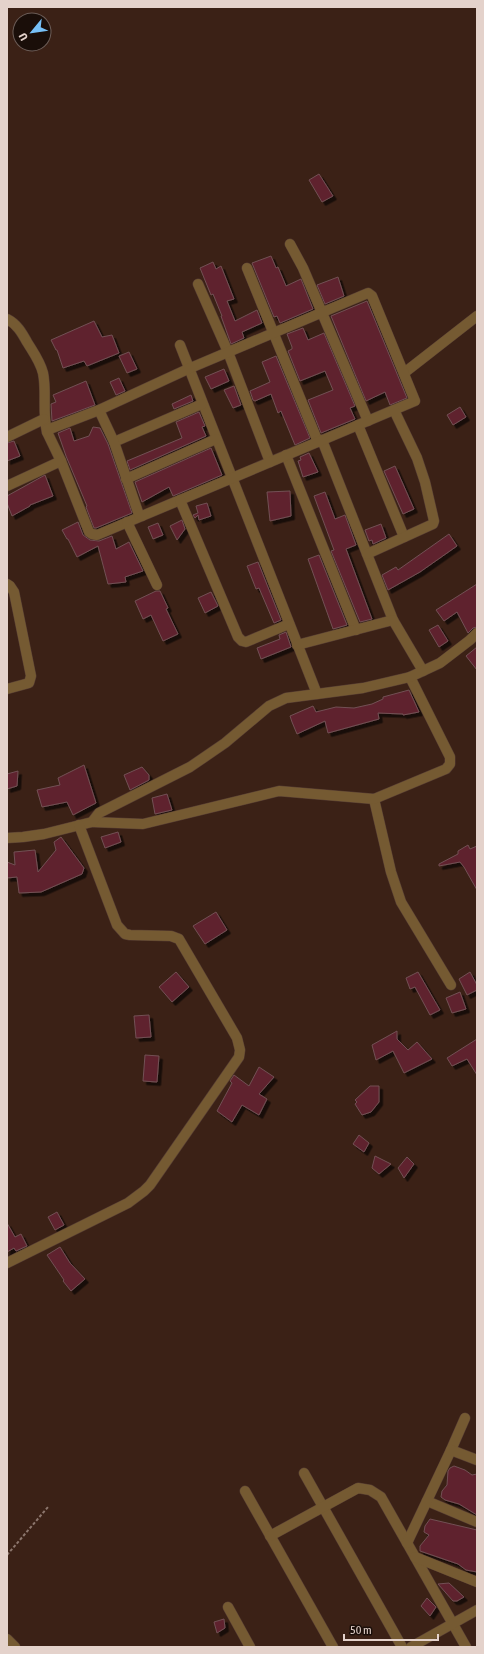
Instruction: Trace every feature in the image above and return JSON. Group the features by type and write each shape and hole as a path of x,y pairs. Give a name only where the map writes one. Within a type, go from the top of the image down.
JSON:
{"street":[{"path":"290,244 303,268 368,421"},
{"path":"247,268 367,554 393,620 423,671"},
{"path":"198,284 228,352 270,462"},
{"path":"7,319 17,326 40,364 44,384 44,419 47,432 92,534 97,535 415,401 372,296 368,293 188,369 99,410 49,429 47,432"},
{"path":"404,373 477,316"},
{"path":"180,345 188,369 317,694"},
{"path":"114,442 202,404"},
{"path":"99,410 114,442 139,515 142,516"},
{"path":"367,554 433,524 435,519 417,458 394,410"},
{"path":"7,437 44,419"},
{"path":"358,425 404,537"},
{"path":"126,479 216,439"},
{"path":"286,455 356,630"},
{"path":"7,486 61,461"},
{"path":"180,500 238,636 246,642 289,624"},
{"path":"127,522 156,585"},
{"path":"7,584 14,592 31,676 29,682 7,689"},
{"path":"298,645 393,620"},
{"path":"92,822 100,813 190,767 225,743 269,706 286,698 363,688 410,677 440,663 477,633"},
{"path":"7,838 37,835 92,822 143,824 279,791 374,799 446,769 450,764 450,758 410,677"},
{"path":"374,799 391,872 401,902 409,918 451,986"},
{"path":"7,1263 128,1203 144,1191 150,1185 239,1057 240,1050 237,1038 179,939 171,936 125,934 117,925 79,825"},
{"path":"407,1543 465,1418"},
{"path":"451,1450 477,1460"},
{"path":"304,1473 402,1647"},
{"path":"270,1536 358,1488 370,1490 380,1497 454,1623 466,1647"},
{"path":"245,1491 333,1647"},
{"path":"427,1501 477,1522"},
{"path":"415,1557 477,1582"},
{"path":"228,1607 250,1647"},
{"path":"412,1647 477,1610"},
{"path":"7,1639 15,1647"}],"path":[{"path":"7,1555 48,1507"}],"building":[{"path":"319,174 333,196 322,202 309,180"},
{"path":"271,256 276,268 278,267 286,286 301,279 313,309 280,323 277,316 274,317 252,263"},
{"path":"213,262 216,269 221,266 234,299 227,301 235,321 257,310 262,323 242,332 244,338 231,344 222,316 213,294 211,295 200,268"},
{"path":"338,277 344,296 325,304 317,285"},
{"path":"367,301 407,398 390,405 385,392 366,401 331,316"},
{"path":"94,321 102,337 112,335 119,353 87,366 84,361 63,368 57,350 51,340"},
{"path":"303,328 308,340 324,333 355,406 350,408 355,419 321,433 308,400 333,390 325,371 300,381 288,351 292,349 292,347 287,334"},
{"path":"129,352 137,369 127,373 119,356"},
{"path":"276,356 310,438 295,445 281,411 278,413 271,394 255,401 253,400 250,391 270,382 262,362"},
{"path":"224,369 229,381 211,389 205,377"},
{"path":"119,378 125,391 116,395 110,382"},
{"path":"86,381 95,405 52,421 51,404 56,402 53,395"},
{"path":"234,386 241,405 233,408 224,390"},
{"path":"191,395 193,401 174,409 172,404"},
{"path":"460,407 466,417 453,425 447,415"},
{"path":"199,412 205,426 202,427 206,436 130,470 127,461 182,438 176,422"},
{"path":"93,427 100,428 108,444 132,513 96,528 94,528 86,507 87,506 58,433 70,428 74,441 89,436"},
{"path":"14,441 20,456 7,461 7,443"},
{"path":"211,448 222,475 173,496 169,487 142,502 135,482"},
{"path":"309,453 318,472 303,477 298,461 301,460 300,457"},
{"path":"395,466 414,509 403,514 384,471"},
{"path":"45,475 53,496 30,505 12,516 7,503 7,496"},
{"path":"290,491 291,516 270,521 267,492"},
{"path":"325,492 335,519 345,515 356,545 346,549 372,619 360,622 331,551 334,550 314,496"},
{"path":"207,503 211,516 199,520 198,515 195,518 193,515 198,513 196,506"},
{"path":"182,520 185,529 177,540 170,526"},
{"path":"78,522 83,535 90,540 99,541 112,536 116,549 129,542 143,571 125,577 126,582 108,584 98,546 77,557 62,530"},
{"path":"158,523 163,535 153,539 148,527"},
{"path":"381,524 386,538 373,544 372,540 369,541 365,530"},
{"path":"449,534 457,546 420,572 388,590 382,575 396,567 398,570"},
{"path":"319,555 347,625 333,629 308,559"},
{"path":"258,562 281,620 274,623 259,588 256,589 247,566"},
{"path":"477,584 477,627 473,628 468,633 457,612 444,621 436,610"},
{"path":"156,591 160,591 168,608 166,609 178,634 163,641 151,615 143,619 135,601"},
{"path":"211,592 218,606 205,613 198,598"},
{"path":"438,625 448,641 439,647 429,630"},
{"path":"286,632 291,647 261,659 257,648 280,639 279,635"},
{"path":"477,647 477,670 466,656"},
{"path":"409,690 419,712 403,715 378,713 379,719 328,733 325,721 297,734 290,716 313,706 316,712 336,707 354,708 372,704 383,699 383,697"},
{"path":"84,765 96,803 73,815 67,802 42,807 37,790 60,785 58,778"},
{"path":"142,767 149,775 149,780 130,790 124,775"},
{"path":"18,771 17,786 7,789 7,774"},
{"path":"167,794 172,810 155,814 152,798"},
{"path":"118,832 121,842 105,848 101,837"},
{"path":"61,837 84,868 82,874 41,892 19,893 17,877 7,878 7,862 15,865 14,852 35,850 38,872 56,850 54,842"},
{"path":"468,845 470,849 477,846 477,890 460,862 439,866 439,864 458,854 458,851"},
{"path":"216,912 227,930 205,944 193,926"},
{"path":"176,972 189,987 172,1002 159,987"},
{"path":"418,972 440,1010 430,1015 415,987 410,989 406,978"},
{"path":"470,972 477,985 477,990 467,995 459,979"},
{"path":"460,992 466,1009 452,1013 446,998"},
{"path":"149,1015 151,1037 136,1038 134,1016"},
{"path":"397,1031 397,1039 408,1050 417,1042 432,1059 404,1073 393,1051 376,1060 372,1045"},
{"path":"477,1039 477,1075 467,1059 452,1066 447,1058"},
{"path":"145,1055 159,1056 157,1082 143,1081"},
{"path":"259,1067 274,1077 259,1094 267,1099 259,1115 242,1105 232,1122 217,1111 232,1083 230,1081 234,1075 249,1086"},
{"path":"370,1086 379,1086 379,1102 371,1112 362,1115 355,1104 357,1102 355,1100"},
{"path":"359,1135 369,1143 364,1152 353,1144"},
{"path":"375,1156 391,1164 379,1174 372,1168"},
{"path":"407,1157 414,1164 404,1178 398,1168"},
{"path":"57,1212 64,1225 55,1230 48,1217"},
{"path":"7,1223 15,1237 21,1234 27,1246 16,1251 14,1248 7,1252"},
{"path":"60,1247 70,1263 85,1279 71,1291 47,1255"},
{"path":"454,1466 465,1470 472,1475 477,1474 477,1515 459,1504 445,1500 441,1497 442,1491 447,1485 448,1471"},
{"path":"430,1519 477,1530 477,1572 466,1570 458,1564 420,1551 420,1546 429,1535 424,1532 425,1526"},
{"path":"449,1583 464,1597 457,1601 453,1601 438,1584"},
{"path":"427,1598 436,1607 430,1616 421,1606"},
{"path":"224,1619 225,1628 217,1633 214,1622"}]}
